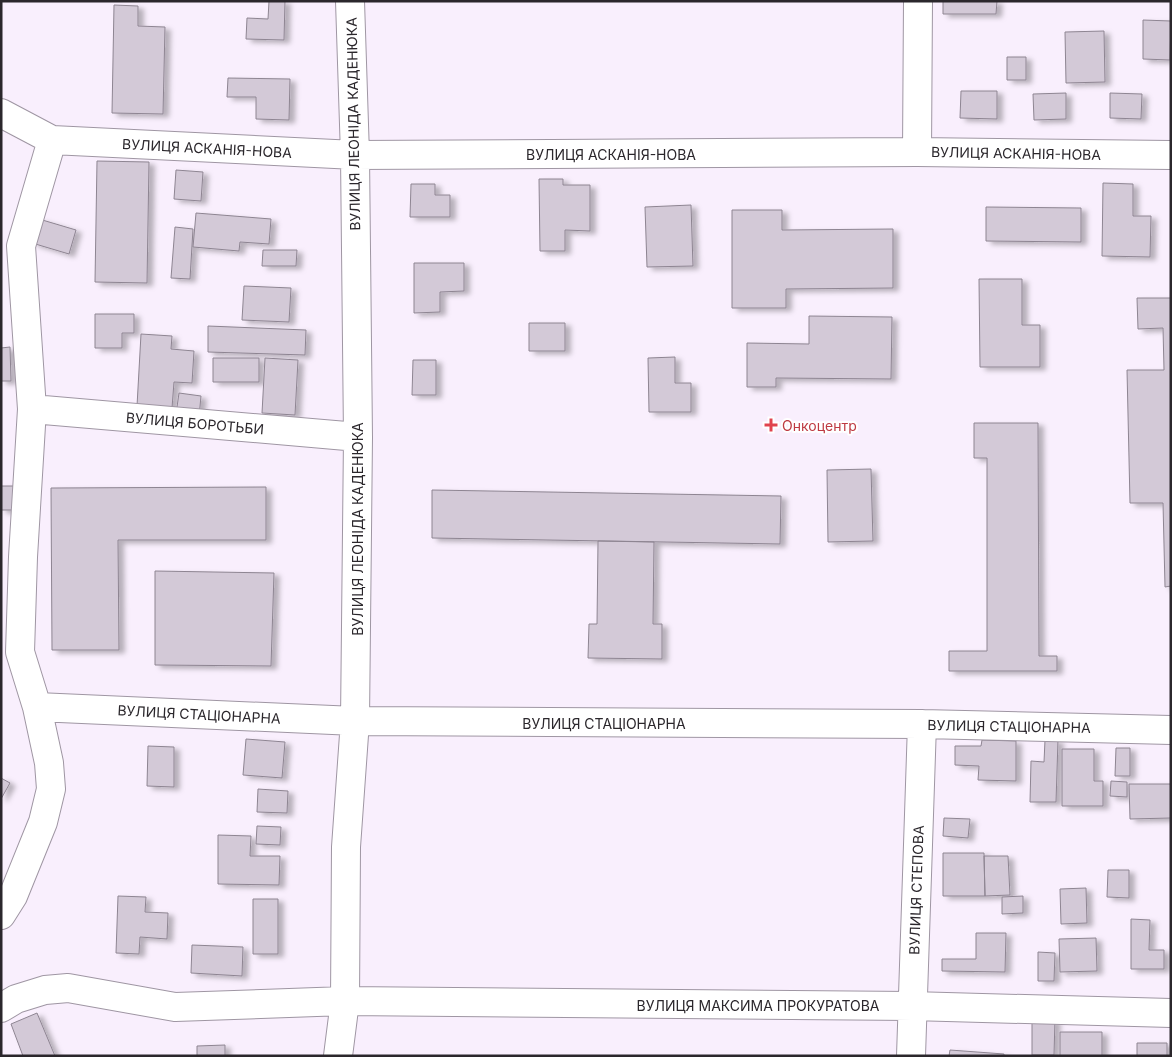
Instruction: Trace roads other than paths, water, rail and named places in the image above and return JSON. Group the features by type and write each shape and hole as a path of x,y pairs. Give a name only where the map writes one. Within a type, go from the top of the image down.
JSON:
{"street":[{"name":"ВУЛИЦЯ ЛЕОНІДА КАДЕНЮКА","path":"338,1056 345,1001 346,847 355,721 358,437 355,155 350,1"},
{"path":"917,152 918,1"},
{"path":"1,113 52,140 21,246 32,409 23,557 20,652 37,707 51,789 43,822 13,896 1,915"},
{"name":"ВУЛИЦЯ АСКАНІЯ-НОВА","path":"52,140 355,155 917,152 1171,155"},
{"name":"ВУЛИЦЯ БОРОТЬБИ","path":"32,409 358,437"},
{"name":"ВУЛИЦЯ СТАЦІОНАРНА","path":"37,707 355,721 922,724 1171,730"},
{"name":"ВУЛИЦЯ СТЕПОВА","path":"911,1056 911,1006 922,724"},
{"name":"ВУЛИЦЯ МАКСИМА ПРОКУРАТОВА","path":"1,1008 16,999 45,990 68,988 175,1007 345,1001 911,1006 1171,1013"}],"place":[{"name":"Онкоцентр","path":"771,425"}]}
